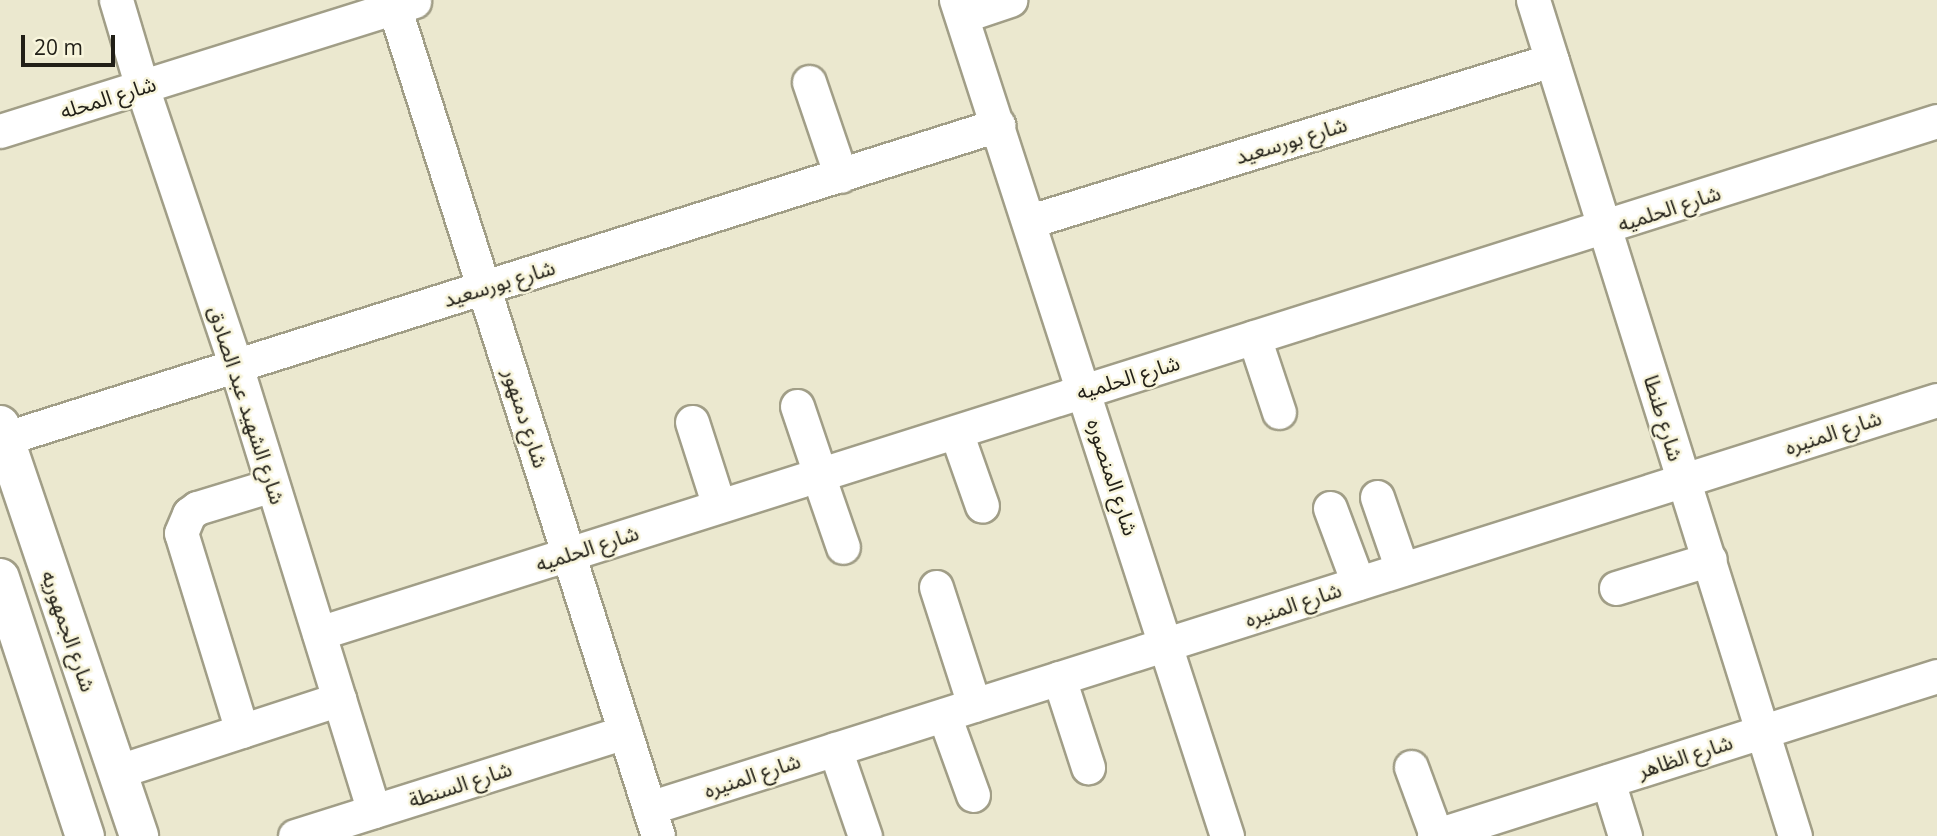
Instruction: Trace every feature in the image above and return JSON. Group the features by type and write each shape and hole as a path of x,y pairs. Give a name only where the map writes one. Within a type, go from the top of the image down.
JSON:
{"main road":[{"name":"شارع الجمهوريه","path":"1,435 139,836"},
{"path":"0,578 85,836"}],"street":[{"name":"شارع الشهيد عبد الصادق","path":"116,0 142,87 236,366 374,811"},
{"path":"959,8 1010,0"},
{"name":"شارع طنطا","path":"1533,0 1795,836"},
{"name":"شارع المحله","path":"0,131 401,2"},
{"name":"شارع دمنهور","path":"401,2 484,288 653,822"},
{"name":"شارع المنصوره","path":"959,8 1227,836"},
{"name":"شارع بورسعيد","path":"1030,221 1552,60"},
{"path":"809,82 841,176"},
{"name":"شارع بورسعيد","path":"1,435 236,366 998,125"},
{"name":"شارع الحلميه","path":"319,633 1254,337 1936,125"},
{"path":"1254,337 1279,412"},
{"path":"797,406 843,547"},
{"name":"شارع المنيره","path":"653,822 835,749 1684,480 1935,408"},
{"path":"692,422 719,506"},
{"path":"956,432 982,506"},
{"path":"242,731 181,533 189,514 197,508 272,485"},
{"path":"1377,497 1402,569"},
{"path":"1330,508 1358,583"},
{"path":"1616,588 1710,559"},
{"path":"936,587 973,795"},
{"name":"شارع الظاهر","path":"1435,836 1937,677"},
{"path":"1059,678 1088,767"},
{"path":"116,772 339,699"},
{"name":"شارع السنطة","path":"295,836 625,732"},
{"path":"835,749 865,836"},
{"path":"1411,767 1435,836"},
{"path":"1608,781 1625,836"}]}
